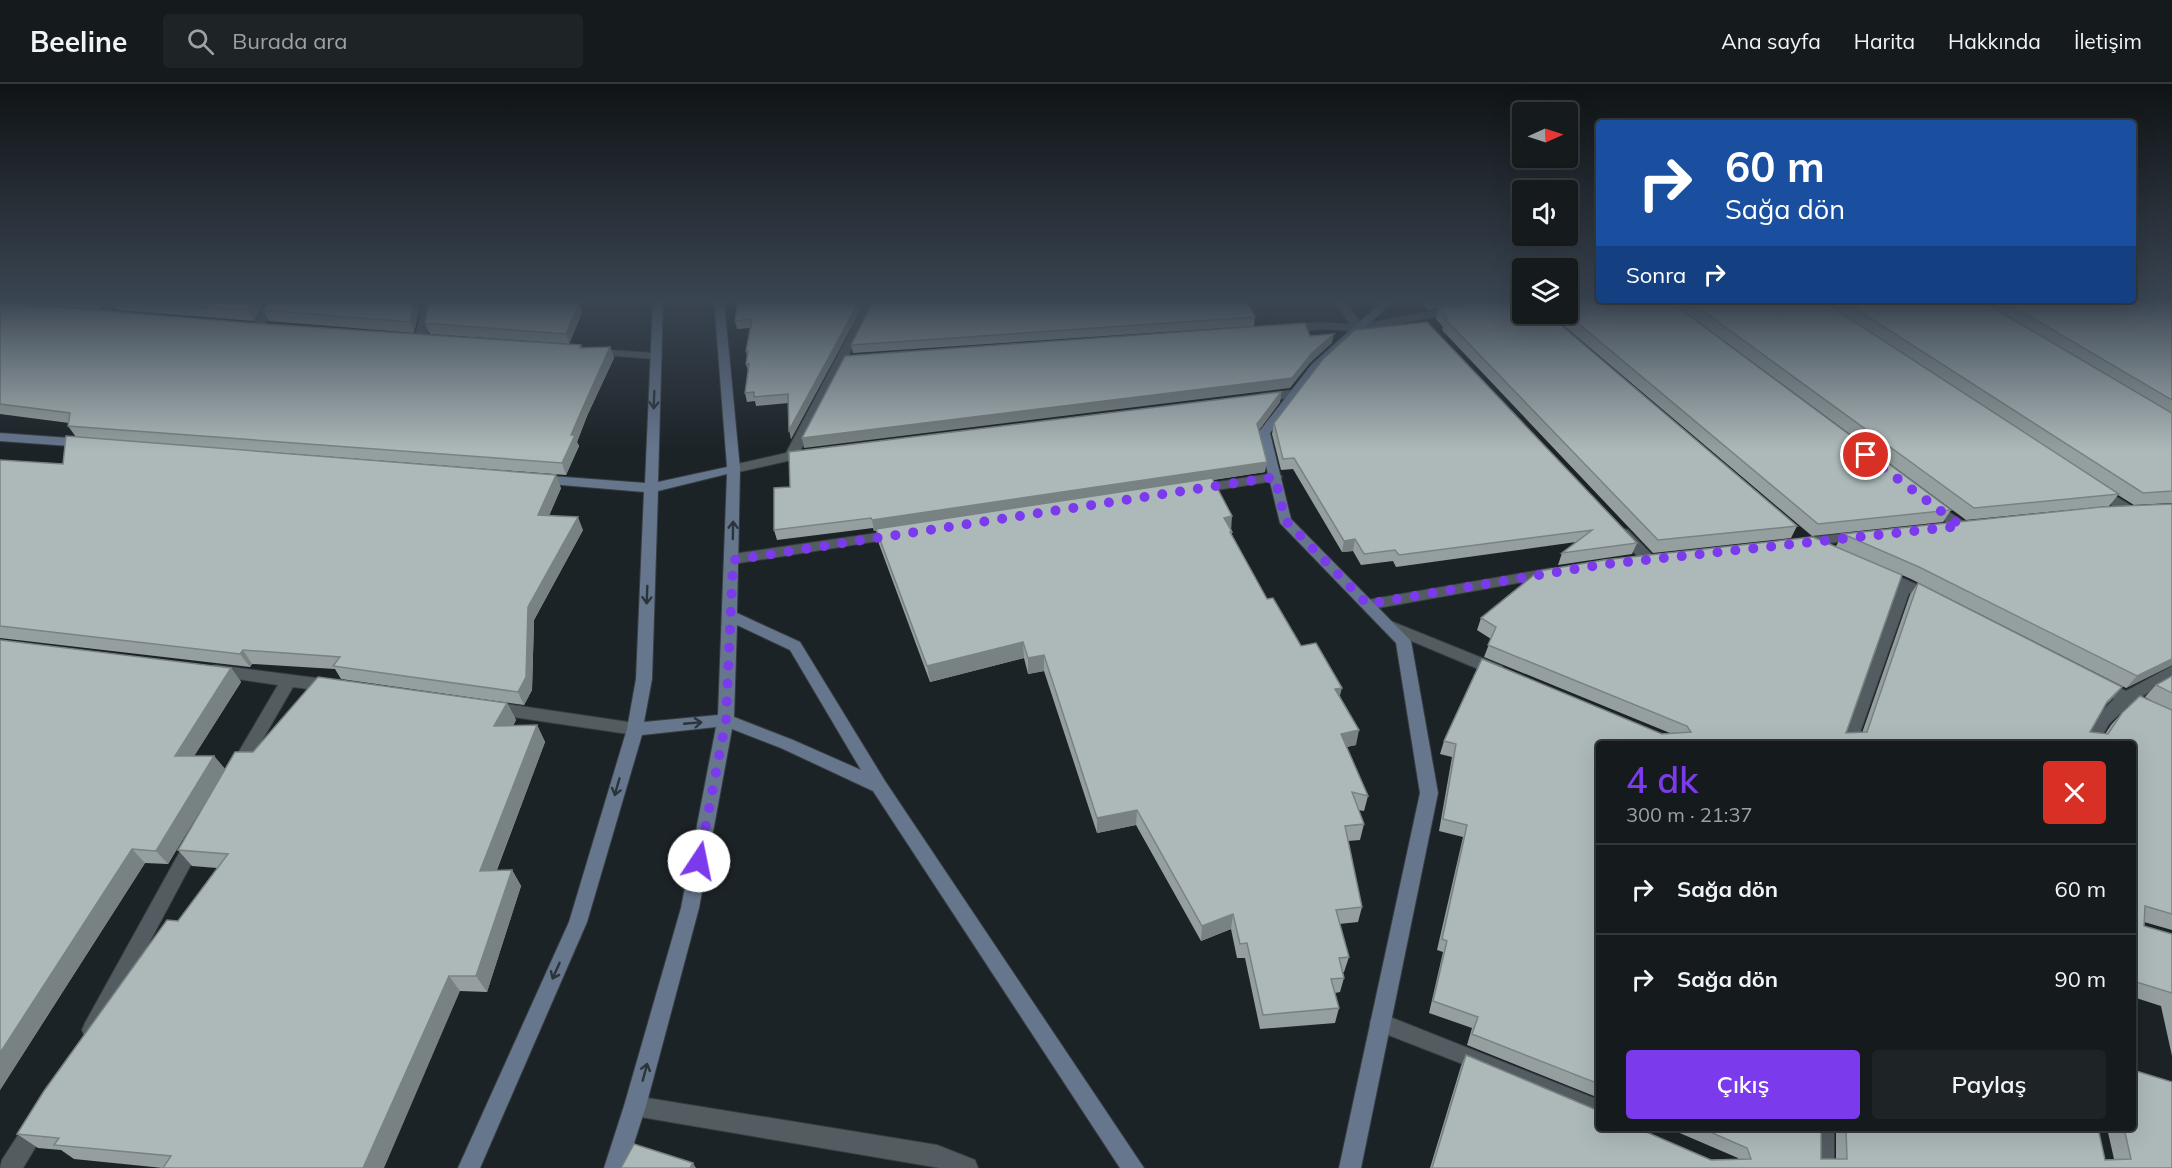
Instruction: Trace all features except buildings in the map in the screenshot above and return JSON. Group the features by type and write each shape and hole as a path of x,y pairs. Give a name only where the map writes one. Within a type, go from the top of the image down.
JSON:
{"street":[{"path":"582,351 656,356"},
{"path":"469,1168 578,922 634,729 644,680 656,351"},
{"path":"615,1168 635,1106 690,908 726,720 733,560 734,469 723,351"},
{"path":"520,477 651,488 797,455 851,351"},
{"path":"1333,351 1316,366 1292,394 1264,433 1285,520 1403,641 1429,793 1350,1168"},
{"path":"1246,400 1292,394"},
{"path":"0,437 95,444"},
{"path":"1180,492 1275,477"},
{"path":"2081,479 2135,511 2102,512"},
{"path":"1923,498 1966,525 1937,528"},
{"path":"1615,524 1653,558 1628,561"},
{"path":"733,560 909,533"},
{"path":"1840,556 1798,540 1878,534"},
{"path":"1873,570 1947,605"},
{"path":"1367,604 1564,571"},
{"path":"1849,741 1905,584"},
{"path":"731,616 795,646 879,786 1133,1168"},
{"path":"1388,625 1509,675"},
{"path":"197,669 347,688"},
{"path":"2091,741 2095,728 2125,698 2172,672"},
{"path":"2083,676 2172,721"},
{"path":"225,789 289,680"},
{"path":"473,706 634,729 726,720 787,744 879,786"},
{"path":"81,1050 167,888 202,828"},
{"path":"1380,1022 1503,1070 1596,1111"},
{"path":"635,1106 937,1155 967,1168"},
{"path":"10,1168 47,1110"},
{"path":"1823,1131 1823,1168"}],"route":[{"path":"699,861 726,720 733,560 1275,477 1285,520 1367,604 1599,565 1961,526 1866,455"}]}
